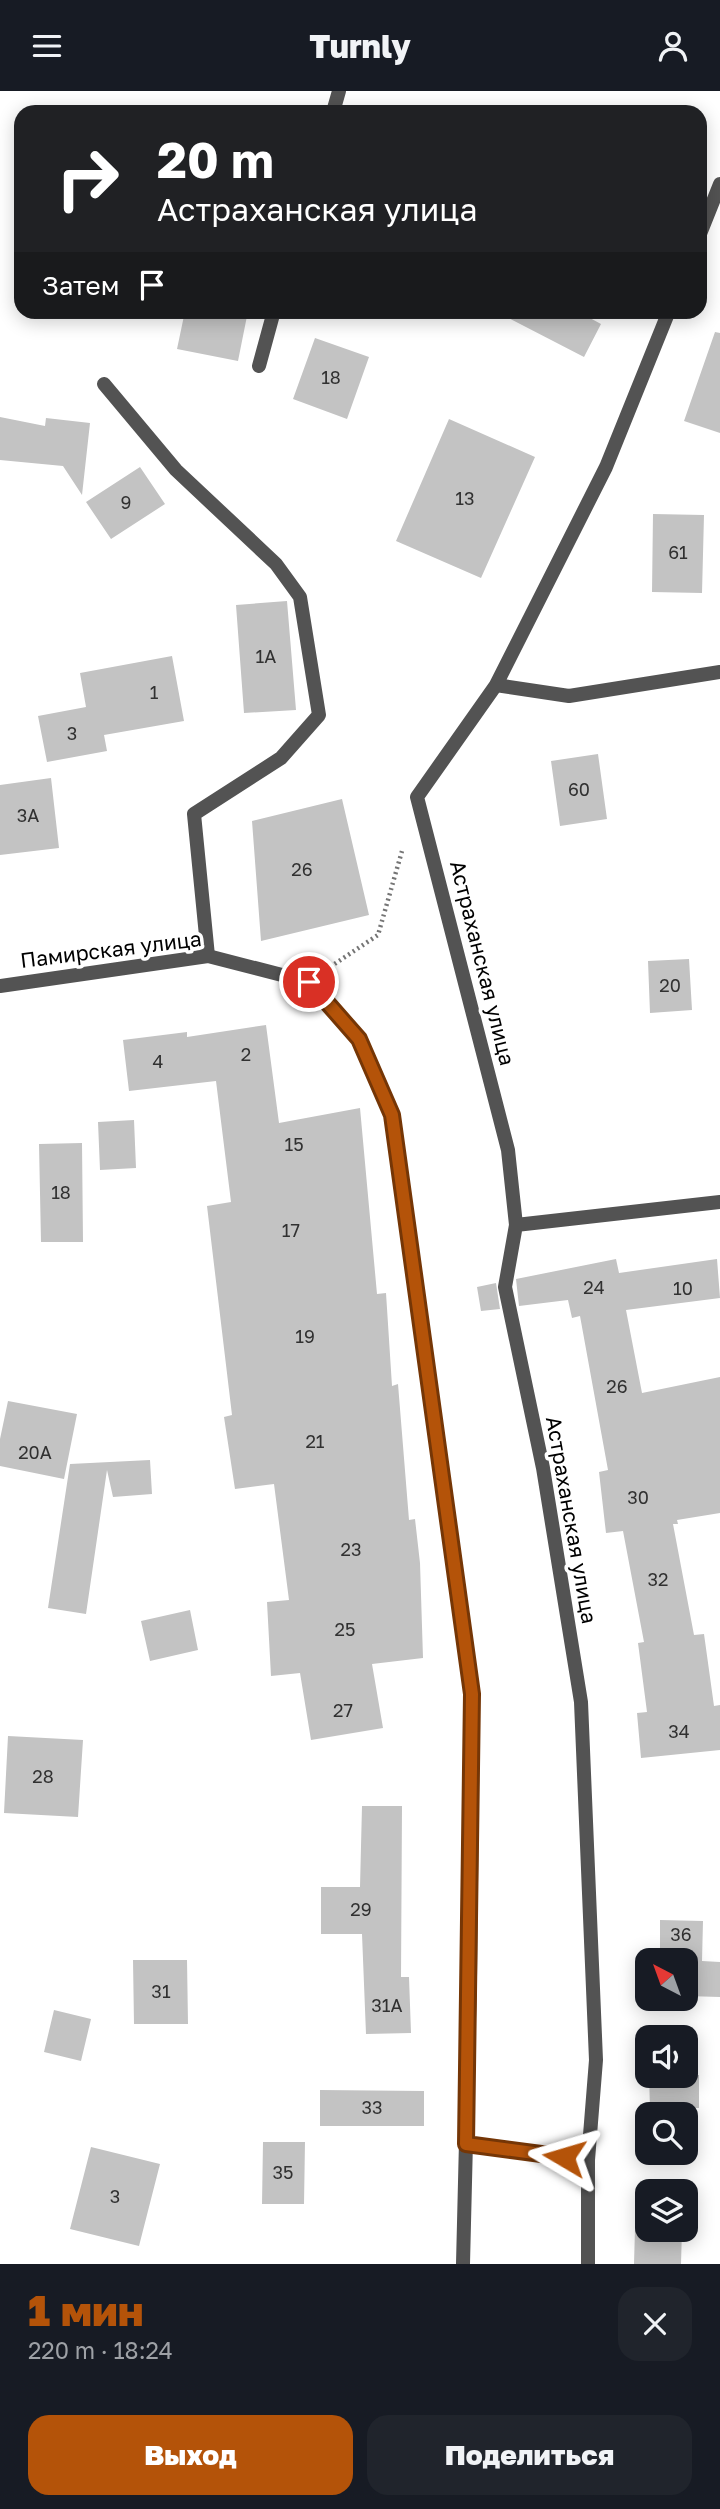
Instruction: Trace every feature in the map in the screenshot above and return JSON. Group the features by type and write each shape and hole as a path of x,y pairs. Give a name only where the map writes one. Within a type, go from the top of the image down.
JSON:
{"street":[{"path":"707,216 720,184"},
{"path":"259,366 272,319"},
{"name":"Астраханская улица","path":"588,2264 588,2160 596,2060 581,1702 543,1468 505,1287 516,1225 508,1150 417,797 496,685 606,467 666,319"},
{"path":"104,384 176,470 276,564 300,597 319,715 281,758 194,814 208,956"},
{"path":"496,685 569,695 720,672"},
{"name":"Памирская улица","path":"0,986 208,956 309,982"},
{"path":"309,982 359,1039 392,1115 467,1653 472,1708 463,2264"},
{"path":"516,1225 720,1202"},
{"path":"466,2144 588,2160"}],"path":[{"path":"309,982 378,935 403,847"}],"building":[{"path":"183,319 246,319 238,361 177,349"},
{"path":"510,319 592,319 601,324 584,357"},
{"path":"715,332 720,333 720,433 684,421"},
{"path":"315,338 369,357 347,419 293,399"},
{"path":"0,417 45,426 46,418 90,423 82,495 63,466 0,460"},
{"path":"449,419 535,457 481,578 396,541"},
{"path":"140,467 165,504 111,539 86,502"},
{"path":"653,514 704,515 702,593 652,592"},
{"path":"287,601 296,710 244,713 236,605"},
{"path":"172,656 184,721 104,735 107,751 47,762 38,716 86,707 80,673"},
{"path":"598,754 607,819 560,826 551,761"},
{"path":"51,778 59,848 0,855 0,785"},
{"path":"342,799 369,915 261,941 252,821"},
{"path":"689,959 692,1010 650,1013 648,961"},
{"path":"266,1025 279,1123 360,1108 377,1294 386,1293 392,1386 398,1384 409,1520 415,1519 420,1563 423,1658 372,1664 383,1728 311,1740 300,1673 271,1676 267,1602 289,1600 274,1484 235,1489 224,1417 232,1415 207,1206 231,1202 216,1081 129,1091 123,1040 187,1032 187,1037"},
{"path":"134,1120 136,1168 100,1170 98,1122"},
{"path":"82,1143 83,1242 41,1242 39,1144"},
{"path":"616,1259 619,1273 717,1259 720,1298 626,1310 642,1393 720,1377 720,1513 677,1520 678,1524 673,1524 694,1635 704,1634 714,1706 720,1705 720,1750 641,1758 637,1713 647,1712 638,1643 644,1642 623,1531 606,1533 599,1472 608,1470 580,1316 572,1318 568,1300 519,1306 516,1279"},
{"path":"496,1283 500,1309 481,1311 477,1287"},
{"path":"8,1401 77,1414 64,1479 0,1466 0,1439"},
{"path":"150,1460 152,1494 113,1497 107,1470 86,1614 48,1608 70,1464"},
{"path":"190,1610 198,1650 150,1661 141,1621"},
{"path":"8,1736 83,1740 78,1817 4,1813"},
{"path":"362,1806 402,1806 401,1977 409,1977 411,2033 366,2034 362,1934 321,1934 321,1887 360,1887"},
{"path":"660,1920 703,1921 702,1961 720,1962 720,1997 698,1996 698,1948 660,1948"},
{"path":"133,1960 187,1960 188,2024 134,2024"},
{"path":"54,2010 91,2019 81,2061 44,2052"},
{"path":"699,2075 699,2108 698,2102 650,2102 649,2088 698,2088"},
{"path":"320,2090 424,2091 424,2126 320,2126"},
{"path":"263,2142 305,2142 304,2204 262,2204"},
{"path":"91,2147 160,2164 139,2246 70,2229"},
{"path":"635,2229 635,2242 682,2242 681,2264 634,2264"}],"route":[{"path":"309,982 359,1039 392,1115 472,1694 471,1952 466,2144 564,2157"}]}
